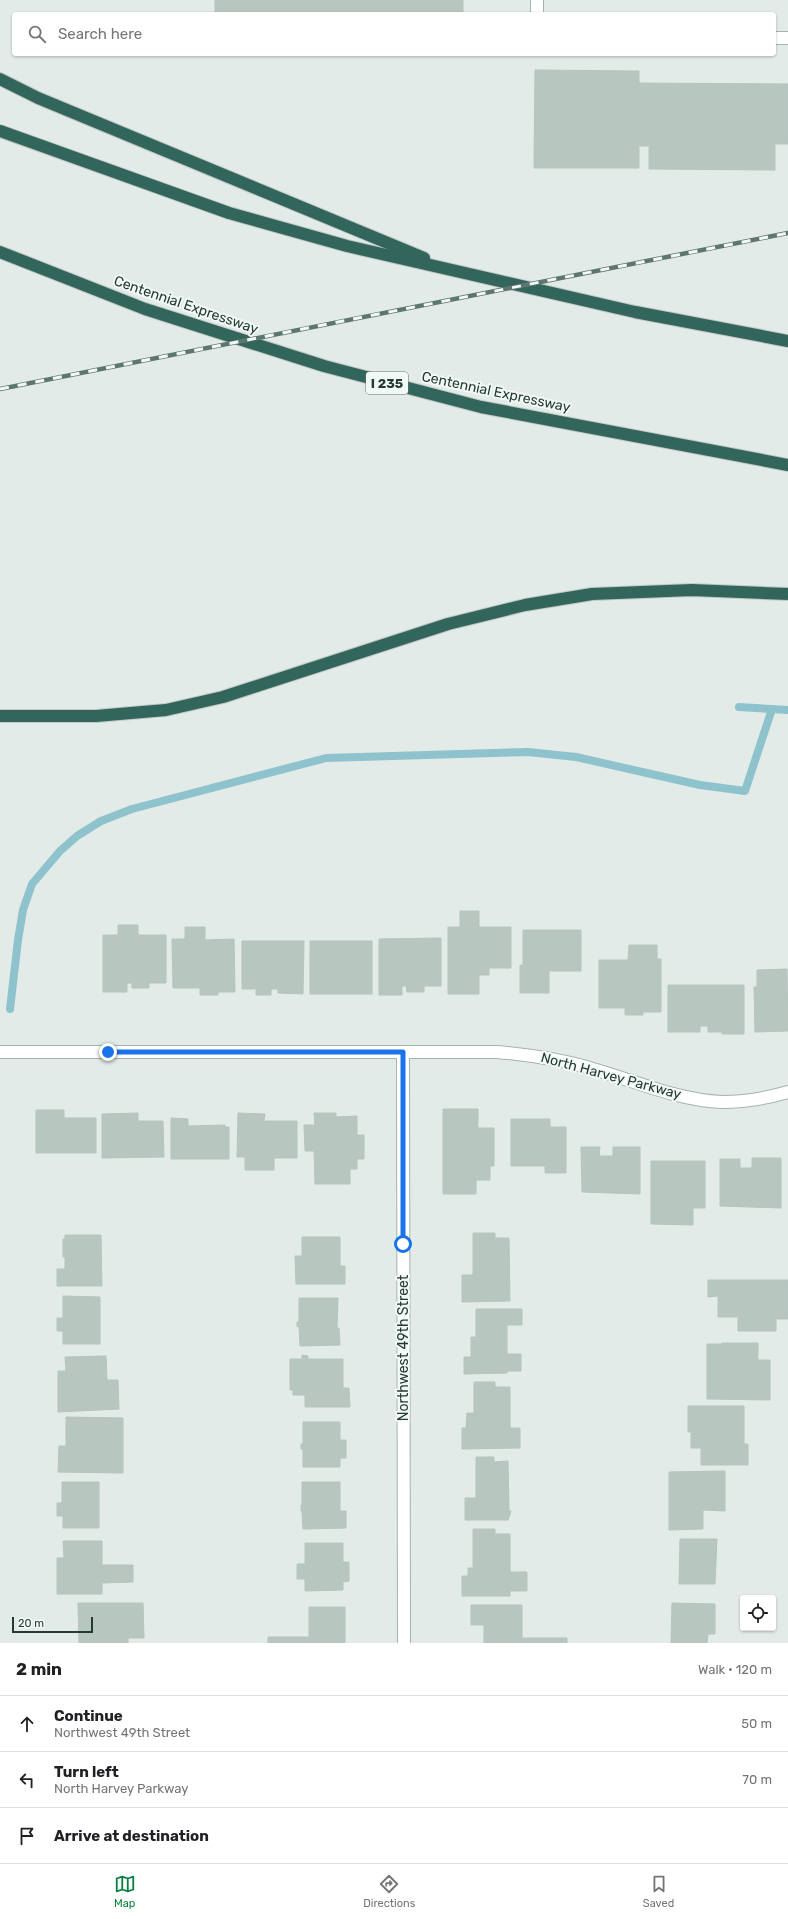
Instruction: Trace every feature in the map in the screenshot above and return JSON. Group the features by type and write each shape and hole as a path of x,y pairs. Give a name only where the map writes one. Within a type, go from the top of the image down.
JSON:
{"highway":[{"path":"0,79 38,98 456,271"},
{"path":"0,131 229,213 347,246 635,312 788,341"},
{"name":"Centennial Expressway","path":"0,252 145,309 324,366 481,407 788,465"},
{"path":"0,716 96,716 166,710 223,697 448,624 525,605 585,595 692,590 788,594"}],"street":[{"path":"537,0 537,12"},
{"path":"776,38 788,38"},
{"name":"North Harvey Parkway","path":"0,1052 497,1052 559,1059 692,1099 722,1102 746,1101 788,1092"},
{"name":"Northwest 49th Street","path":"403,1052 404,1643"}],"building":[{"path":"215,0 463,0 463,12 215,12"},
{"path":"535,70 639,71 639,83 788,84 788,144 775,144 775,170 649,169 649,146 639,146 639,168 534,168"},
{"path":"460,911 479,911 479,927 511,927 511,968 489,968 489,975 479,975 479,994 448,994 448,927 460,927"},
{"path":"118,925 138,925 138,935 166,935 166,983 149,983 149,988 132,988 132,983 127,983 127,992 103,992 103,935 118,935"},
{"path":"185,927 205,927 205,940 234,939 235,992 218,992 218,995 200,995 200,988 173,988 172,939 185,939"},
{"path":"523,930 581,930 581,971 549,971 549,993 520,993 520,965 523,965"},
{"path":"441,938 441,986 424,986 424,992 407,992 406,986 402,986 402,995 379,995 379,939"},
{"path":"242,941 304,941 303,994 278,993 278,989 271,989 271,995 256,995 256,989 242,989"},
{"path":"310,941 372,941 372,994 310,994"},
{"path":"629,945 657,945 657,959 661,959 661,1012 643,1012 643,1015 625,1015 625,1008 599,1008 599,960 628,960"},
{"path":"787,969 788,1031 755,1032 754,987 757,987 757,970"},
{"path":"668,985 744,985 744,1034 722,1034 722,1032 708,1032 708,1026 700,1026 700,1032 668,1032"},
{"path":"443,1109 478,1109 478,1128 494,1128 494,1166 490,1166 490,1180 476,1180 476,1194 443,1194"},
{"path":"36,1110 64,1110 64,1118 96,1118 96,1153 36,1153"},
{"path":"138,1113 138,1121 163,1121 164,1157 102,1158 102,1114"},
{"path":"238,1113 265,1114 264,1121 297,1121 297,1158 274,1158 274,1170 245,1170 245,1157 237,1157"},
{"path":"314,1113 336,1113 336,1117 357,1116 357,1135 364,1135 364,1159 357,1159 357,1169 350,1169 350,1184 315,1184 314,1151 305,1151 304,1125 315,1125"},
{"path":"171,1118 188,1119 188,1126 225,1125 225,1127 229,1127 229,1159 171,1159"},
{"path":"511,1119 550,1119 550,1127 566,1127 566,1173 545,1173 545,1166 511,1166"},
{"path":"581,1147 600,1147 599,1156 613,1156 613,1147 640,1147 640,1194 582,1192"},
{"path":"752,1158 781,1158 781,1208 720,1206 720,1159 740,1159 740,1168 752,1168"},
{"path":"651,1161 705,1161 705,1208 693,1208 693,1225 651,1224"},
{"path":"473,1233 495,1233 495,1238 509,1238 510,1301 462,1302 462,1275 473,1275"},
{"path":"65,1235 101,1235 102,1286 57,1286 57,1269 65,1269 63,1239 65,1239"},
{"path":"302,1237 340,1237 340,1266 345,1266 345,1284 296,1284 295,1256 302,1256"},
{"path":"708,1280 788,1280 788,1319 776,1319 776,1331 738,1331 738,1317 718,1317 718,1296 708,1297"},
{"path":"63,1296 100,1297 100,1344 63,1344 63,1331 57,1331 57,1318 63,1318"},
{"path":"299,1298 338,1298 337,1328 339,1328 340,1345 300,1346 299,1326 297,1327 297,1322 299,1322"},
{"path":"476,1309 522,1309 522,1325 507,1325 507,1354 521,1354 521,1371 507,1371 507,1373 464,1374 464,1357 471,1357 471,1337 476,1337"},
{"path":"758,1343 758,1360 770,1360 770,1400 707,1399 707,1344"},
{"path":"302,1355 308,1356 308,1359 343,1359 343,1388 349,1388 350,1407 305,1407 305,1395 293,1395 293,1390 290,1390 290,1359 302,1359"},
{"path":"106,1356 107,1380 118,1380 119,1409 58,1412 58,1371 66,1371 65,1357"},
{"path":"474,1382 495,1382 495,1387 510,1387 510,1428 520,1428 520,1448 462,1449 462,1428 466,1428 467,1413 474,1413"},
{"path":"688,1406 744,1406 744,1444 748,1444 748,1465 701,1465 701,1448 691,1448 691,1433 701,1432 688,1432"},
{"path":"66,1417 123,1418 123,1473 58,1472 59,1446 66,1446"},
{"path":"303,1422 340,1422 340,1440 346,1440 346,1458 340,1458 340,1467 303,1467 303,1449 301,1449 301,1444 303,1444"},
{"path":"476,1457 494,1457 494,1462 508,1461 509,1511 511,1511 508,1520 465,1520 465,1498 476,1498"},
{"path":"725,1471 725,1511 703,1510 703,1529 669,1530 669,1472"},
{"path":"62,1482 99,1482 99,1528 63,1528 63,1516 57,1516 57,1503 62,1503"},
{"path":"302,1482 340,1482 340,1511 346,1511 346,1528 303,1529 301,1511"},
{"path":"473,1529 495,1529 495,1534 510,1534 510,1572 527,1572 527,1591 510,1591 510,1596 462,1596 462,1576 468,1576 468,1568 473,1568"},
{"path":"680,1539 717,1539 715,1584 679,1584"},
{"path":"63,1541 102,1541 102,1565 133,1565 133,1582 102,1583 102,1594 57,1594 57,1558 64,1558"},
{"path":"305,1543 343,1543 343,1562 349,1562 349,1581 343,1582 343,1590 305,1591 305,1579 297,1579 297,1564 305,1564"},
{"path":"78,1603 143,1603 144,1638 128,1638 128,1643 79,1643"},
{"path":"672,1603 715,1604 715,1634 708,1634 707,1643 671,1643"},
{"path":"471,1605 522,1605 522,1638 567,1638 567,1643 484,1643 484,1625 471,1625"},
{"path":"309,1607 345,1607 345,1643 268,1643 268,1637 309,1637"}],"waterway":[{"path":"739,707 788,710"},
{"path":"10,1009 23,910 32,884 60,851 77,836 101,821 132,809 326,758 528,752 576,757 700,785 745,791 772,709"}],"railway":[{"path":"0,389 788,233"}],"route":[{"path":"108,1052 403,1052 403,1244"}]}
